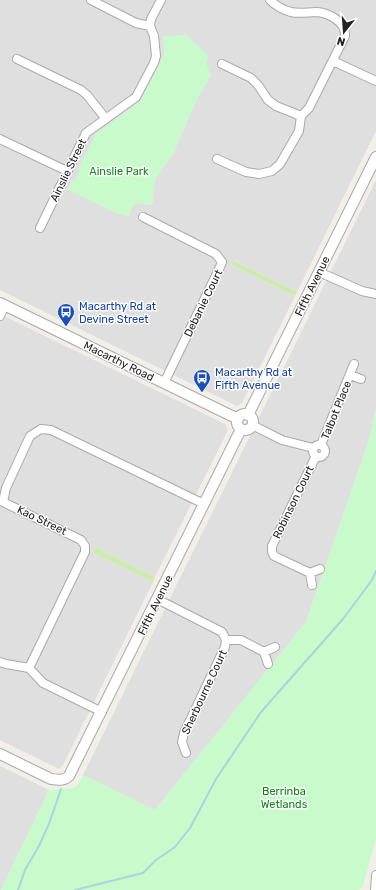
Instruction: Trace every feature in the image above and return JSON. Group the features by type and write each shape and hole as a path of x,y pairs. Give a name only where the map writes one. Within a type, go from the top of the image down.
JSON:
{"street":[{"path":"91,0 136,23 150,26 151,20 161,0"},
{"path":"217,159 246,172 259,174 272,171 280,164 299,131 301,116 309,108 344,36 344,29 341,23 322,13 296,13 286,11 277,7 270,0"},
{"name":"Ainslie Street","path":"40,228 86,133 136,97 154,63 156,56 154,36 150,26"},
{"path":"18,60 81,90 87,95 106,119"},
{"path":"333,61 376,81"},
{"path":"222,64 251,78 258,84 268,100 276,106 301,116"},
{"path":"0,139 68,171"},
{"name":"Fifth Avenue","path":"248,415 376,156"},
{"name":"Debanie Court","path":"143,217 216,254 222,262 164,383"},
{"path":"319,272 362,291 376,294"},
{"path":"0,316 3,304"},
{"name":"Macarthy Road","path":"3,304 164,383 239,424"},
{"name":"Talbot Place","path":"317,450 354,364"},
{"name":"Talbot Place","path":"350,375 361,379"},
{"path":"248,415 252,420 252,425 248,429 239,424 241,416 248,415"},
{"name":"Fifth Avenue","path":"0,754 51,779 66,779 73,770 204,504 239,424"},
{"path":"252,425 282,440 317,450"},
{"name":"Kao Street","path":"29,668 83,560 85,552 85,546 81,540 2,504 6,488 30,436 41,430 51,430 204,504"},
{"name":"Robinson Court","path":"310,573 274,556 272,546 317,450"},
{"path":"312,585 310,573 320,569"},
{"name":"Sherbourne Court","path":"157,599 222,632 226,640 225,647 184,733 182,742 186,753"},
{"path":"226,640 241,640 264,652 268,664"},
{"path":"264,652 275,647"},
{"path":"0,662 29,668 43,683 102,712"},
{"path":"375,890 376,875"}],"shaded area":[{"path":"0,0 376,0 376,131 297,292 234,260 231,265 295,296 242,403 237,406 0,290","holes":["164,55 211,75 196,101 173,154 155,179 152,205 138,203 133,205 128,216 117,213 68,189 72,181 76,180 96,134 140,102"]},
{"path":"376,180 376,409 368,443 306,622 155,810 83,775"},
{"path":"0,314 225,424 228,430 155,577 95,547 92,552 153,582 63,765 59,769 0,740"},
{"path":"0,766 49,790 1,890 0,890"}],"green space":[{"name":"Ainslie Park","path":"186,35 209,56 206,63 211,75 196,101 173,154 155,179 152,205 138,203 133,205 128,216 117,213 68,190 72,181 76,180 80,172 78,169 96,134 140,102 164,55 163,36"},
{"path":"233,260 297,292 295,296 231,265"},
{"name":"Berrinba Wetlands","path":"376,409 376,838 363,886 359,890 1,890 49,790 73,788 77,786 83,775 155,810 306,622 368,443"},
{"path":"95,547 155,577 153,582 92,552"}],"waterway":[{"path":"75,890 143,873 156,860 175,847 190,828 216,779 261,712 343,619 372,580 376,571"},
{"path":"18,890 25,870 39,846 49,824 61,789"}],"place":[{"name":"Macarthy Rd at Devine Street","path":"66,327"},
{"name":"Macarthy Rd at Fifth Avenue","path":"202,393"}]}
